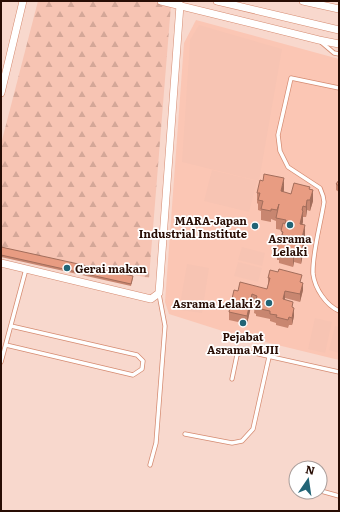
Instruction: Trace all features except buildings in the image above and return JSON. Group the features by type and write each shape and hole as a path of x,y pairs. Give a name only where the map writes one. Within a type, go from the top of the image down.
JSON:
{"street":[{"path":"1,93 23,1"},
{"path":"161,1 339,44"},
{"path":"216,1 339,30"},
{"path":"303,1 339,9"},
{"path":"1,263 151,299 159,293 180,5"}],"lane":[{"path":"319,40 334,53 339,54"},
{"path":"339,88 291,78 278,135 280,151 288,168 320,188 323,196 324,202 313,274 319,294 339,311"},
{"path":"1,362 26,269"},
{"path":"150,465 156,443 165,326 159,293"},
{"path":"6,345 134,375 142,369 142,360 137,355 11,326"},
{"path":"232,379 237,355 245,351 339,372"},
{"path":"185,434 232,443 242,441 253,429 270,357"},
{"path":"328,493 339,496"}],"shaded area":[{"name":"MARA-Japan Industrial Institute","path":"196,20 339,59 339,360 232,334 169,314 165,302 184,43"}],"green space":[{"path":"38,1 149,1 171,5 149,278 1,248 1,144"},
{"path":"199,25 282,49 259,181 182,162 190,40"},
{"path":"212,170 257,181 249,212 204,201"},
{"path":"242,247 265,253 262,266 238,260"},
{"path":"238,262 262,268 258,282 234,276"},
{"path":"187,264 209,268 202,313 179,310"},
{"path":"315,318 332,322 325,353 308,349"},
{"path":"335,326 339,327 339,353 329,350"}],"place":[{"name":"Asrama Lelaki","path":"290,225"},
{"name":"MARA-Japan Industrial Institute","path":"255,226"},
{"name":"Gerai makan","path":"67,268"},
{"name":"Asrama Lelaki 2","path":"269,303"},
{"name":"Pejabat Asrama MJII","path":"243,323"}]}
